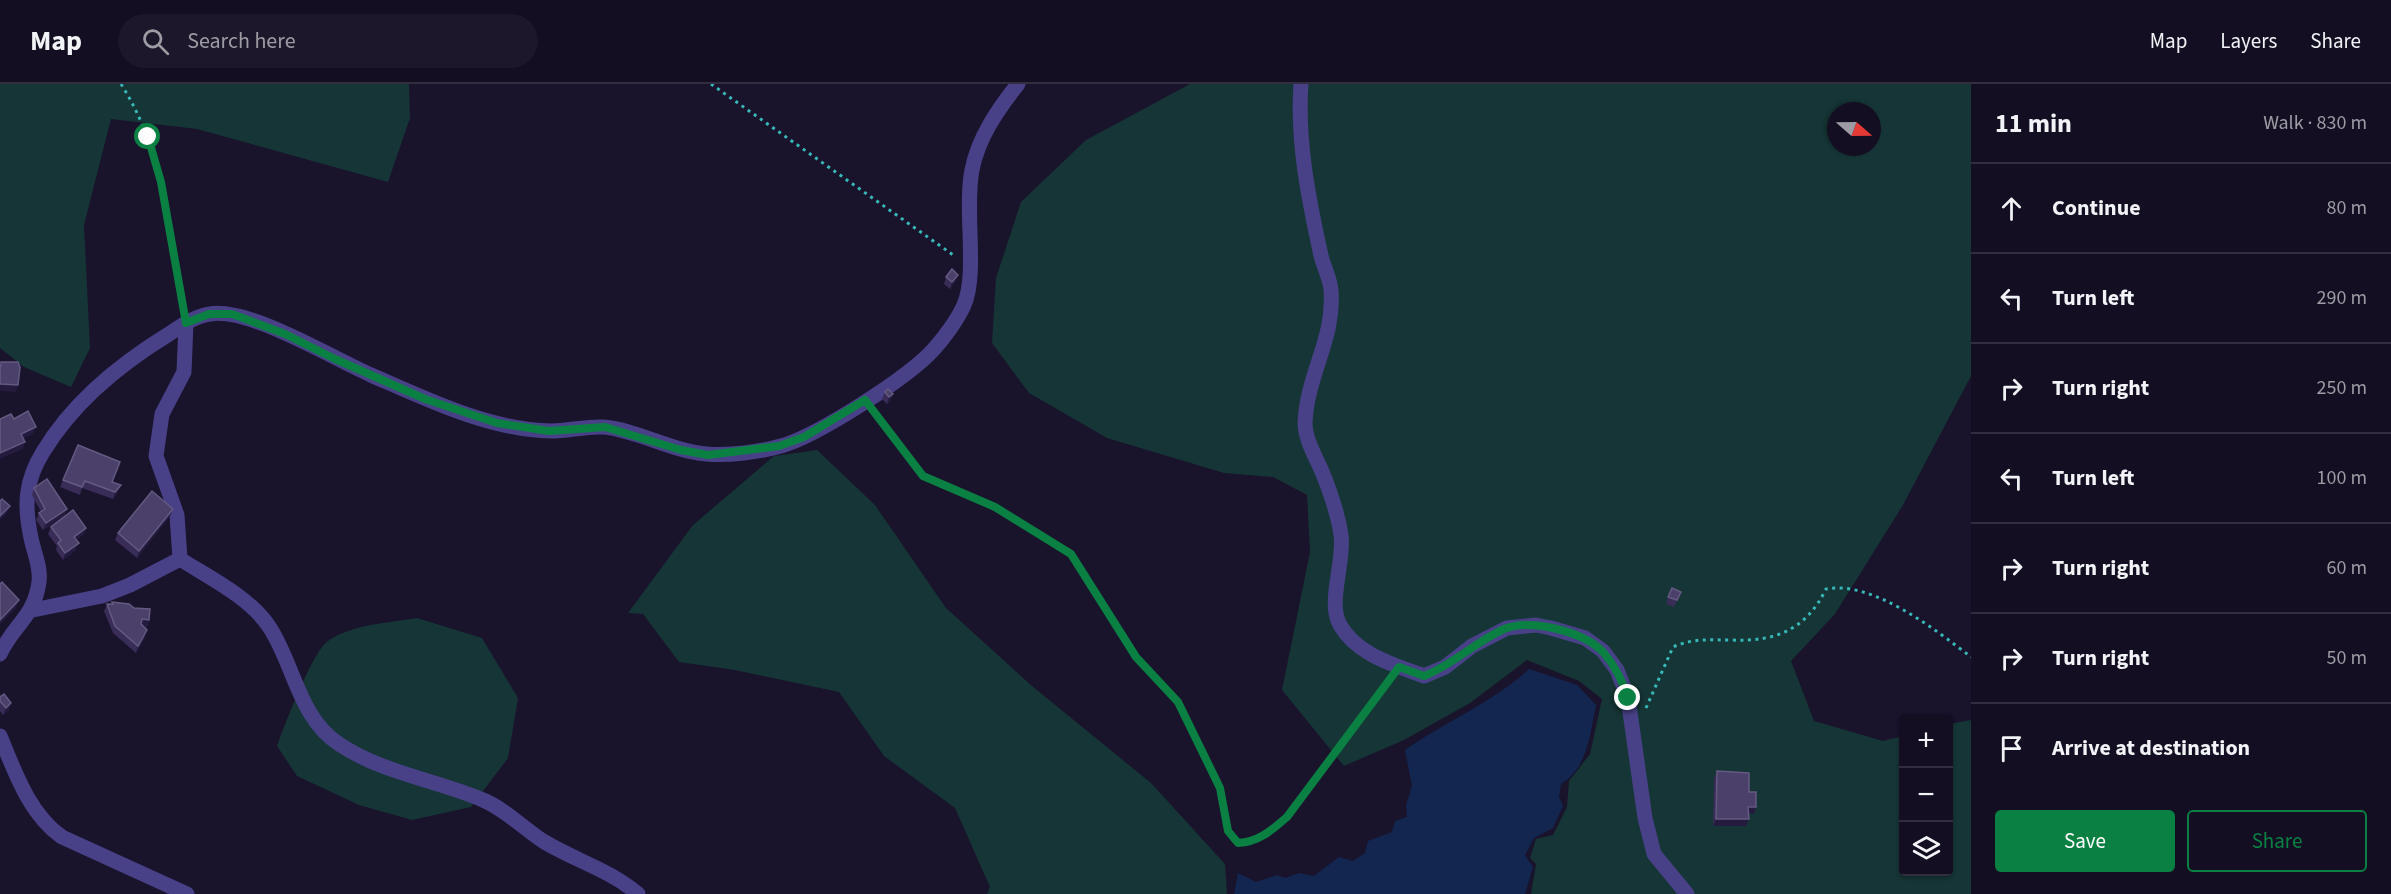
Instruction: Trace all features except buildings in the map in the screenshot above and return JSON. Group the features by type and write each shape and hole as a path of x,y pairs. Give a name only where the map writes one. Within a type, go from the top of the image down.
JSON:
{"street":[{"path":"0,654 33,610 40,580 39,565 31,537 26,488 42,453 65,420 94,389 134,355 186,323 209,314 232,314 285,334 425,399 497,423 549,431 605,427 681,450 708,455 779,446 804,437 894,382 934,349 964,305 970,266 967,216 972,168 990,122 1018,84"},
{"path":"1301,84 1300,126 1307,191 1321,257 1331,287 1332,320 1310,387 1305,426 1338,518 1342,543 1336,602 1339,624 1350,638 1380,660 1424,676 1445,668 1473,646 1507,628 1536,625 1562,631 1585,638 1603,651 1617,670 1628,698 1645,818 1654,854 1687,894"},
{"path":"180,559 177,515 156,456 162,414 183,372 186,323"},
{"path":"33,610 102,596 130,585 180,559"},
{"path":"180,559 247,604 270,627 306,706 317,723 337,743 367,761 486,801 544,842 619,878 638,894"},
{"path":"0,736 22,789 46,826 62,837 187,894"}],"path":[{"path":"121,84 135,106 148,137 161,182 186,323"},
{"path":"711,84 970,266"},
{"path":"865,400 923,476 995,507 1071,554 1136,657 1178,702 1220,788 1228,831 1238,843 1248,843 1267,834 1287,817 1399,667"},
{"path":"1634,740 1654,685 1673,647 1686,641 1766,638 1789,631 1800,625 1818,604 1826,589 1857,589 1882,600 1945,638 1971,657"}],"green space":[{"path":"0,84 409,84 410,118 388,182 197,129 111,119 84,225 90,348 71,387 24,367 0,348"},
{"path":"1190,84 1971,84 1971,376 1903,505 1835,614 1791,661 1814,721 1883,741 1899,737 1899,876 1953,876 1953,723 1971,720 1971,894 1531,894 1536,864 1530,858 1536,839 1553,835 1567,807 1569,781 1590,754 1602,699 1579,681 1527,660 1470,703 1404,740 1344,766 1282,690 1310,552 1307,495 1273,477 1224,473 1107,438 1029,393 992,343 996,278 1021,202 1086,140"},
{"path":"817,450 875,505 946,608 1032,686 1151,783 1225,864 1227,894 987,894 990,887 955,808 884,756 839,692 735,670 679,662 643,614 628,613 693,525 774,456"},
{"path":"417,618 482,638 518,698 508,758 471,807 412,820 359,805 297,776 277,746 292,706 314,659 328,641 359,628"}],"water":[{"path":"1529,669 1577,685 1596,705 1582,759 1577,769 1561,784 1559,797 1563,806 1553,828 1534,838 1525,855 1533,867 1525,894 1234,894 1238,873 1256,882 1277,875 1285,878 1299,873 1314,876 1339,857 1353,861 1365,853 1368,841 1392,832 1395,821 1407,817 1406,805 1412,786 1405,750 1500,692"}],"route":[{"path":"148,137 161,182 186,323 209,314 232,314 285,334 425,399 497,423 549,431 605,427 681,450 708,455 779,446 804,437 865,400 923,476 995,507 1071,554 1136,657 1178,702 1220,788 1228,831 1238,843 1248,843 1267,834 1287,817 1333,756 1339,744 1399,667 1424,676 1445,668 1473,646 1507,628 1536,625 1585,638 1603,651 1617,670 1628,698"}]}
